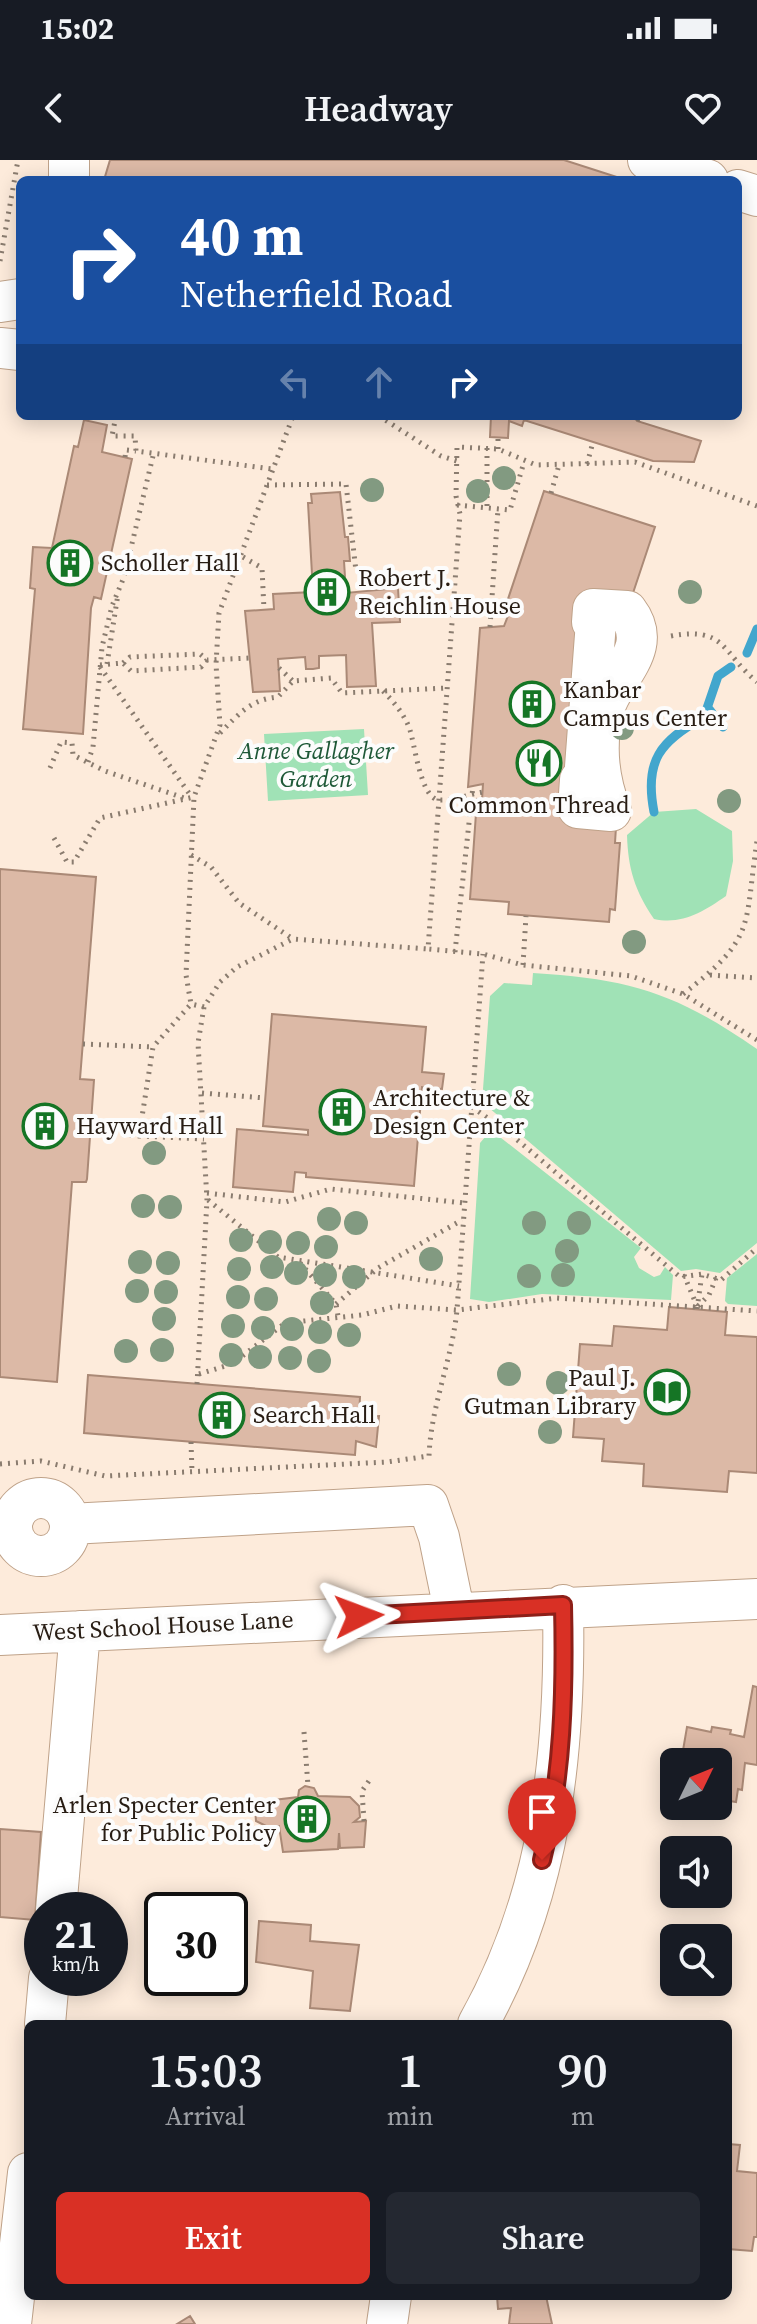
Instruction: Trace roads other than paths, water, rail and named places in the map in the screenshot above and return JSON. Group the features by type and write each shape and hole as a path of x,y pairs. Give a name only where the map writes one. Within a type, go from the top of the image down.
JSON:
{"street":[{"path":"649,167 690,176"},
{"path":"70,1524 428,1505 439,1537 454,1610"},
{"name":"West School House Lane","path":"0,1635 454,1610 757,1599"},
{"path":"480,2020 517,1941 549,1833 562,1735 563,1605"},
{"path":"58,1892 80,1631"},
{"path":"45,2020 47,1996"},
{"path":"11,2324 24,2209"},
{"path":"387,2324 390,2300"}],"waterway":[{"path":"747,653 757,629"},
{"path":"654,812 651,779 659,754 676,735 704,717 718,676 731,667"},
{"path":"709,709 723,727"}],"place":[{"name":"Scholler Hall","path":"70,563"},
{"name":"Robert J. Reichlin House","path":"327,592"},
{"name":"Kanbar Campus Center","path":"532,704"},
{"name":"Common Thread","path":"539,763"},
{"name":"Architecture & Design Center","path":"342,1112"},
{"name":"Hayward Hall","path":"45,1126"},
{"name":"Paul J. Gutman Library","path":"667,1392"},
{"name":"Search Hall","path":"222,1415"},
{"name":"Arlen Specter Center for Public Policy","path":"307,1819"}],"park label":[{"name":"Anne Gallagher Garden","path":"316,765"}]}
